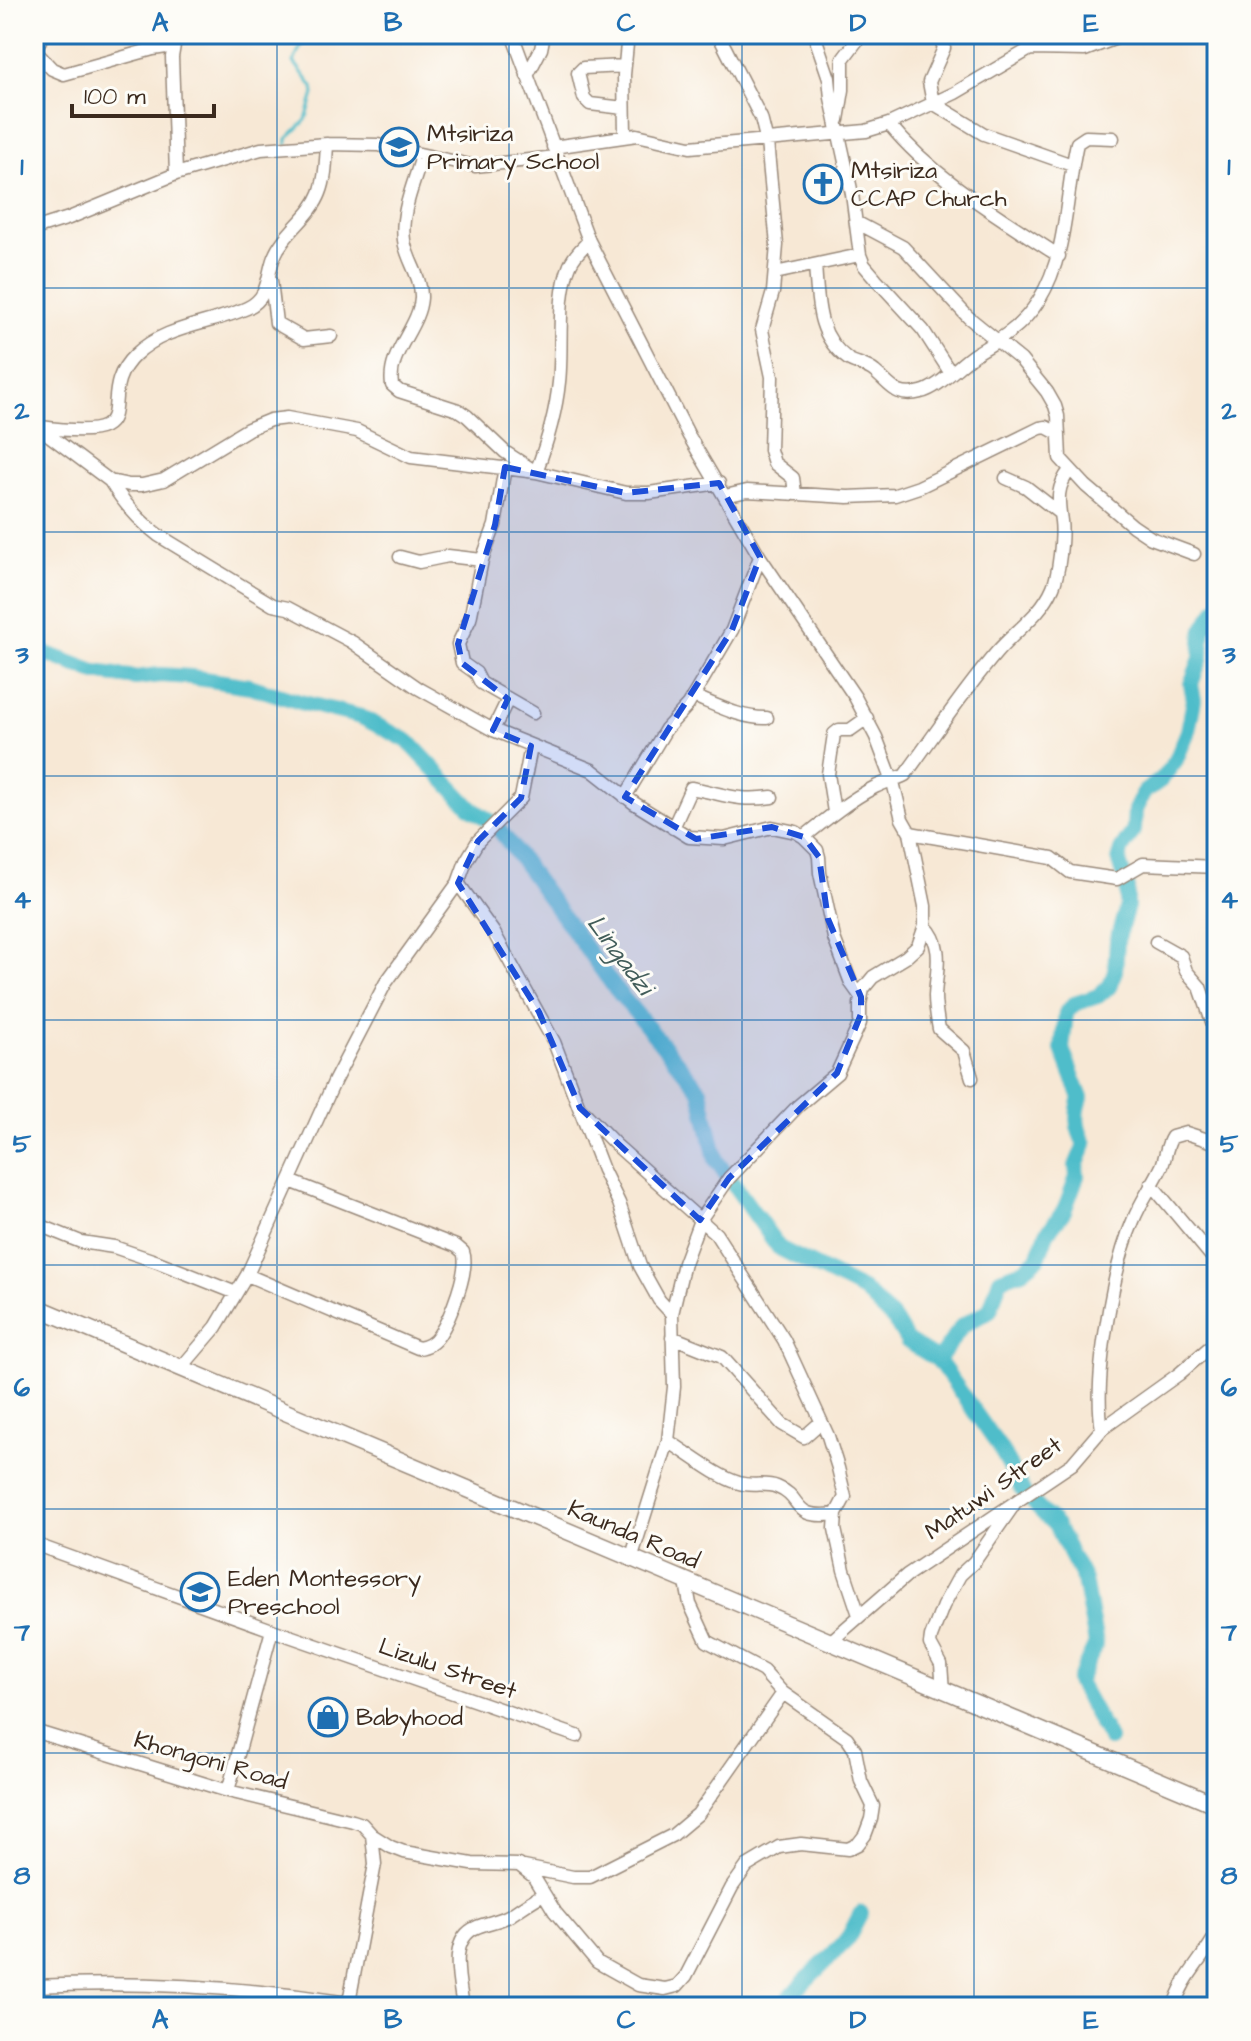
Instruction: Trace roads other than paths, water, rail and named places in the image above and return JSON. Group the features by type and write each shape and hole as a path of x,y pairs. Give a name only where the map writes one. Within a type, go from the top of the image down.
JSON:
{"main road":[{"name":"Kaunda Road","path":"34,1306 1217,1805"}],"street":[{"path":"44,34 34,50 52,69 64,74 175,40 176,174"},
{"path":"512,34 589,241 689,436 760,557 867,718 910,833 923,888 925,926 921,940 913,952 873,977 863,989 860,1023 837,1073 798,1106 729,1178 700,1220 684,1263 672,1314 674,1387 668,1441 631,1559"},
{"path":"527,76 541,49 544,34"},
{"path":"625,135 628,34"},
{"path":"718,34 761,118 767,142 777,245 775,273 762,330 772,369 770,450 774,463 793,478 795,494"},
{"path":"814,34 829,78 860,255 876,279 923,330 950,372"},
{"path":"838,131 843,59 862,34"},
{"path":"934,34 944,48 929,82 933,103 984,134 1072,165"},
{"path":"34,229 176,174 261,149 327,144 378,145 475,166 625,135 674,141 690,147 767,142 838,131 866,131 889,124 982,79 1030,49 1041,34"},
{"path":"1030,49 1085,50 1127,34"},
{"path":"624,108 590,104 584,98 578,73 583,68 625,66"},
{"path":"889,124 908,148 970,197 1059,256"},
{"path":"815,265 818,311 831,344 849,360 873,370 892,390 904,394 931,389 950,372 1025,321 1047,285 1059,256 1077,143 1086,137 1113,138"},
{"path":"327,144 322,190 274,255 271,278 276,323 304,339 331,336"},
{"path":"422,156 407,208 403,237 415,269 421,301 401,345 392,373 392,385 399,391 458,410 505,452 536,472"},
{"path":"856,222 903,247 968,317 1021,360 1047,392 1058,416 1058,451 1070,470 1133,526 1151,538 1194,554"},
{"path":"536,472 557,399 559,339 567,273 570,262 589,241"},
{"path":"775,273 860,255"},
{"path":"36,425 87,430 101,429 113,422 122,371 135,354 160,337 250,307 271,278"},
{"path":"110,481 129,485 156,483 248,429 270,420 287,418 357,431 411,457 536,472 626,493 649,493 719,483"},
{"path":"36,425 110,481 144,525 158,535 273,605 288,608 352,642 418,688 493,730 592,770 625,797 689,837 724,839 772,827 804,837 817,850 834,938 851,983 861,997"},
{"path":"725,496 747,491 895,495 919,487 1040,428 1046,427 1059,434"},
{"path":"505,467 495,525 482,560 470,619 458,644 460,659 476,673 481,683 533,713"},
{"path":"804,837 834,812 875,786 893,782 905,775 999,650 1046,601 1058,575 1060,561 1061,522 1057,493 1060,482 1070,470"},
{"path":"1006,478 1026,487 1058,512"},
{"path":"400,557 419,562 448,556 482,560"},
{"path":"625,797 666,729 693,696 732,630 760,557"},
{"path":"693,696 727,710 767,718"},
{"path":"493,730 508,699"},
{"path":"834,812 828,774 834,734 839,730 850,730 867,718"},
{"path":"181,1368 211,1334 247,1275 335,1080 385,984 458,883 478,841 521,798 531,747"},
{"path":"673,828 691,788 735,799 772,797"},
{"path":"910,833 1052,858 1070,872 1117,879 1143,864 1217,867"},
{"path":"458,883 494,933 554,1042 603,1170 619,1203 640,1266 659,1300 672,1314"},
{"path":"925,926 936,940 938,950 935,993 939,1029 964,1051 972,1078"},
{"path":"1156,942 1181,956 1186,971 1200,987 1217,1036"},
{"path":"580,1108 616,1145 716,1234 784,1340 821,1422 844,1490 835,1529 859,1615"},
{"path":"1102,1429 1099,1410 1102,1359 1119,1265 1131,1224 1162,1165 1172,1137 1186,1133 1217,1143"},
{"path":"247,1275 418,1348 426,1347 439,1335 466,1267 463,1252 456,1246 290,1181"},
{"path":"1151,1184 1217,1263"},
{"path":"34,1223 81,1242 114,1247 158,1262 236,1293"},
{"path":"672,1337 722,1357 782,1424 804,1437 821,1422"},
{"name":"Matuwi Street","path":"830,1642 859,1615 953,1541 1072,1464 1102,1429 1179,1374 1217,1341"},
{"path":"668,1441 739,1483 785,1491 799,1508 811,1515 836,1514"},
{"path":"943,1691 941,1664 930,1644 931,1637 960,1575 974,1562 1015,1503"},
{"name":"Lizulu Street","path":"34,1544 577,1736"},
{"path":"519,1865 533,1876 555,1912 597,1962 631,1982 665,1989 677,1986 686,1976 739,1875 758,1858 790,1845 848,1849 858,1844 871,1819 873,1806 861,1781 855,1750 847,1738 783,1693 763,1671 704,1639 688,1597 687,1588 691,1584"},
{"path":"228,1791 272,1630"},
{"name":"Khongoni Road","path":"34,1731 228,1791 353,1821 404,1852 472,1864 519,1865 573,1877 590,1877 673,1835 698,1814 783,1693"},
{"path":"34,1986 200,1988 294,1995 348,2005 375,1864 372,1835"},
{"path":"463,2007 457,1957 466,1934 473,1928 511,1915 522,1905 544,1894"},
{"path":"1174,2007 1181,1985 1217,1933"}],"waterway":[{"path":"287,145 287,139 306,120 314,94 313,87 294,62 309,34"},
{"path":"266,156 281,153"},
{"path":"938,1360 962,1326 990,1310 1000,1279 1022,1271 1038,1258 1047,1233 1064,1211 1077,1176 1076,1166 1085,1144 1077,1121 1081,1098 1062,1049 1066,1013 1074,1004 1098,996 1110,986 1115,971 1117,941 1127,906 1127,886 1119,862 1121,850 1134,830 1135,810 1144,792 1161,780 1176,760 1188,731 1194,700 1191,684 1201,658 1203,630 1217,608"},
{"name":"Lingadzi","path":"34,649 95,672 136,678 160,675 191,677 250,686 361,717 408,741 471,808 496,825 615,988 700,1090 716,1160 779,1248 864,1291 895,1321 907,1341 938,1360 1000,1448 1023,1491"},
{"path":"1028,1498 1056,1526 1084,1580 1096,1644 1078,1682 1109,1739"},
{"path":"783,2007 794,1992 847,1940 861,1913"}],"place":[{"name":"Mtsiriza Primary School","path":"399,147"},
{"name":"Mtsiriza CCAP Church","path":"823,184"},
{"name":"Eden Montessory Preschool","path":"200,1592"},
{"name":"Babyhood","path":"328,1717"}]}
